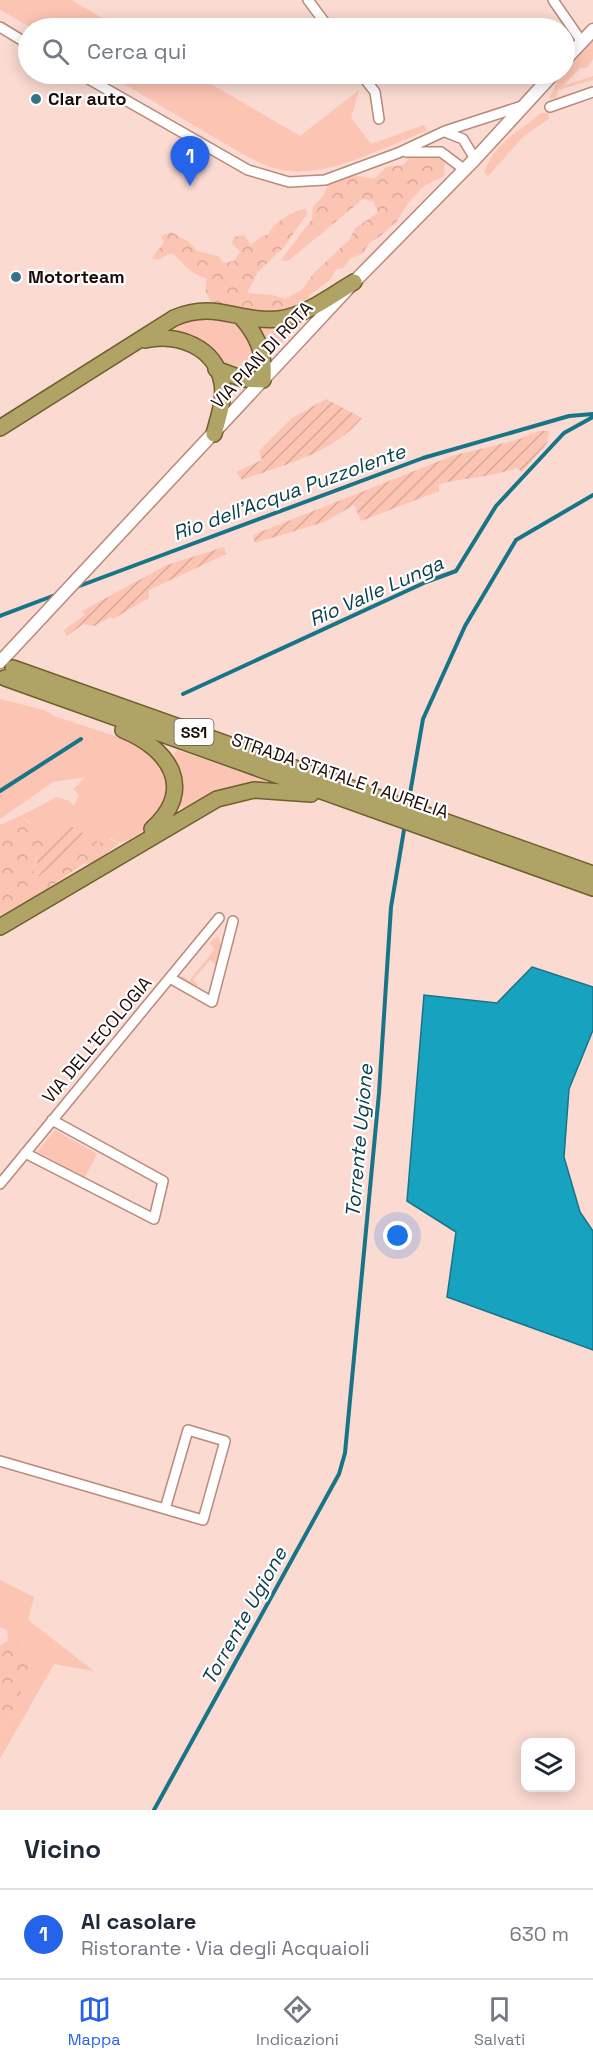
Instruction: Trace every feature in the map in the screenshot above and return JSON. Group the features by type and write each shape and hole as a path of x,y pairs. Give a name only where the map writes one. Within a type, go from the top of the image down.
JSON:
{"highway":[{"path":"0,428 188,312 212,310 241,317 269,319 294,315 354,282"},
{"path":"216,369 243,379 263,380 263,355 258,339 241,317"},
{"path":"139,342 159,337 182,339 198,348 216,369 222,382 222,396 214,434"},
{"name":"STRADA STATALE 1 AURELIA","path":"6,670 39,691 344,798 373,802"},
{"name":"STRADA STATALE 1 AURELIA","path":"6,670 456,832 593,888"},
{"path":"39,691 70,708 146,740 167,760 174,784 167,813 128,849"},
{"path":"0,927 202,806 233,794 254,790 283,790 344,798"},
{"name":"STRADA STATALE 1 AURELIA","path":"456,832 555,860 593,874"},
{"path":"555,860 593,869"}],"main road":[{"path":"575,49 593,30"},
{"name":"VIA PIAN DI ROTA","path":"6,670 199,449 354,282 465,170 544,84"}],"street":[{"path":"308,0 322,18"},
{"path":"553,0 565,18"},
{"path":"0,27 18,38"},
{"path":"575,32 582,42"},
{"path":"97,84 236,164 273,179 316,182 398,153 445,132 524,105"},
{"path":"369,84 375,92 379,119"},
{"path":"550,107 593,92"},
{"path":"445,132 463,140 475,159"},
{"path":"398,153 426,150 441,152 465,170"},
{"name":"VIA DELL'ECOLOGIA","path":"0,1184 219,918"},
{"path":"170,978 212,1002 233,921"},
{"path":"25,1154 154,1219 163,1181 52,1120"},
{"path":"0,1461 165,1509 203,1520 225,1441 188,1430 165,1509"}],"green space":[{"path":"0,0 71,0 102,18 18,18 18,20 0,10"},
{"path":"593,41 593,59 587,68 580,68 575,73 575,62"},
{"path":"593,76 593,80 558,90 556,98 549,99 556,84 565,84 563,86 575,84 575,82"},
{"path":"124,84 211,84 300,136 359,90 351,118 371,144 424,125 427,131 359,158 323,169 283,170 245,155"},
{"path":"541,113 548,113 549,119 525,135 488,176 484,172 495,152"},
{"path":"431,152 445,158 444,176 424,186 409,202 397,221 370,242 362,254 351,258 343,268 335,270 331,279 311,294 306,302 279,316 212,304 206,292 206,278 190,271 171,253 158,260 152,258 164,242 161,236 171,232 189,242 197,251 218,256 224,263 234,261 240,251 232,244 234,237 244,235 251,245 262,236 268,235 284,218 306,209 307,214 284,247 258,272 247,293 272,295 285,299 302,290 314,273 350,239 355,228 378,213 374,202 363,199 288,261 281,260 312,219 313,207 323,196 330,181 353,175 374,179 386,167 403,165 414,153"},
{"path":"184,317 231,318 252,343 255,357 254,365 249,372 238,371 182,333 164,329"},
{"path":"306,317 267,358 252,323"},
{"path":"326,399 362,418 336,441 322,449 242,480 236,472 262,460 259,451 292,418"},
{"path":"538,431 549,431 547,443 522,472 517,468 439,484 439,491 361,521 354,505 324,522 255,543 253,535 452,456 520,439"},
{"path":"224,547 226,554 149,590 149,598 113,619 111,617 94,626 83,624 67,636 64,630 85,615 82,611 167,565"},
{"path":"0,699 44,710 54,716 136,743 153,754 168,781 158,811 147,828 119,843 111,838 99,845 88,839 47,875 39,877 33,871 40,852 30,822 20,816 57,797 69,801 74,806 79,795 73,789 86,777 53,782 0,819"},
{"path":"177,750 265,780 264,784 223,791 186,808 179,807 179,773 174,754"},
{"path":"20,816 50,839 47,849 36,856 33,871 39,877 47,875 88,839 96,840 99,845 103,837 119,843 95,863 83,864 28,902 0,916 0,825"},
{"path":"71,826 85,834 85,839 39,876 37,858"},
{"path":"218,936 221,945 216,965 210,960 193,980 199,985 192,985 180,978 182,976 189,981 215,949 209,943"},
{"path":"55,1130 97,1154 85,1177 37,1152"},
{"path":"0,1580 34,1597 28,1620 94,1671 54,1664 0,1759 0,1739 17,1699 30,1678 29,1657 24,1643 8,1648 0,1657 0,1646 8,1640 7,1630 0,1627"},
{"path":"14,1641 24,1643 29,1657 30,1678 17,1699 0,1739 0,1657"}],"water":[{"path":"532,967 593,987 593,1030 569,1089 564,1157 580,1212 593,1231 593,1350 447,1297 456,1232 407,1201 424,995 497,1003"}],"waterway":[{"name":"Rio dell'Acqua Puzzolente","path":"74,588 423,458 569,416 593,414"},
{"name":"Rio Valle Lunga","path":"183,694 426,582 456,571 496,506 564,433 593,417"},
{"name":"Torrente Ugione","path":"408,805 423,719 465,626 516,540 593,495"},
{"name":"Rio dell'Acqua Puzzolente","path":"0,616 58,594"},
{"name":"Rio Valle Lunga","path":"0,791 81,739"},
{"name":"Torrente Ugione","path":"154,1810 339,1474 345,1453 379,1093 391,907 405,824"}],"place":[{"name":"Clar auto","path":"36,99"},
{"name":"Al casolare","path":"190,186"},
{"name":"Motorteam","path":"16,277"}]}
